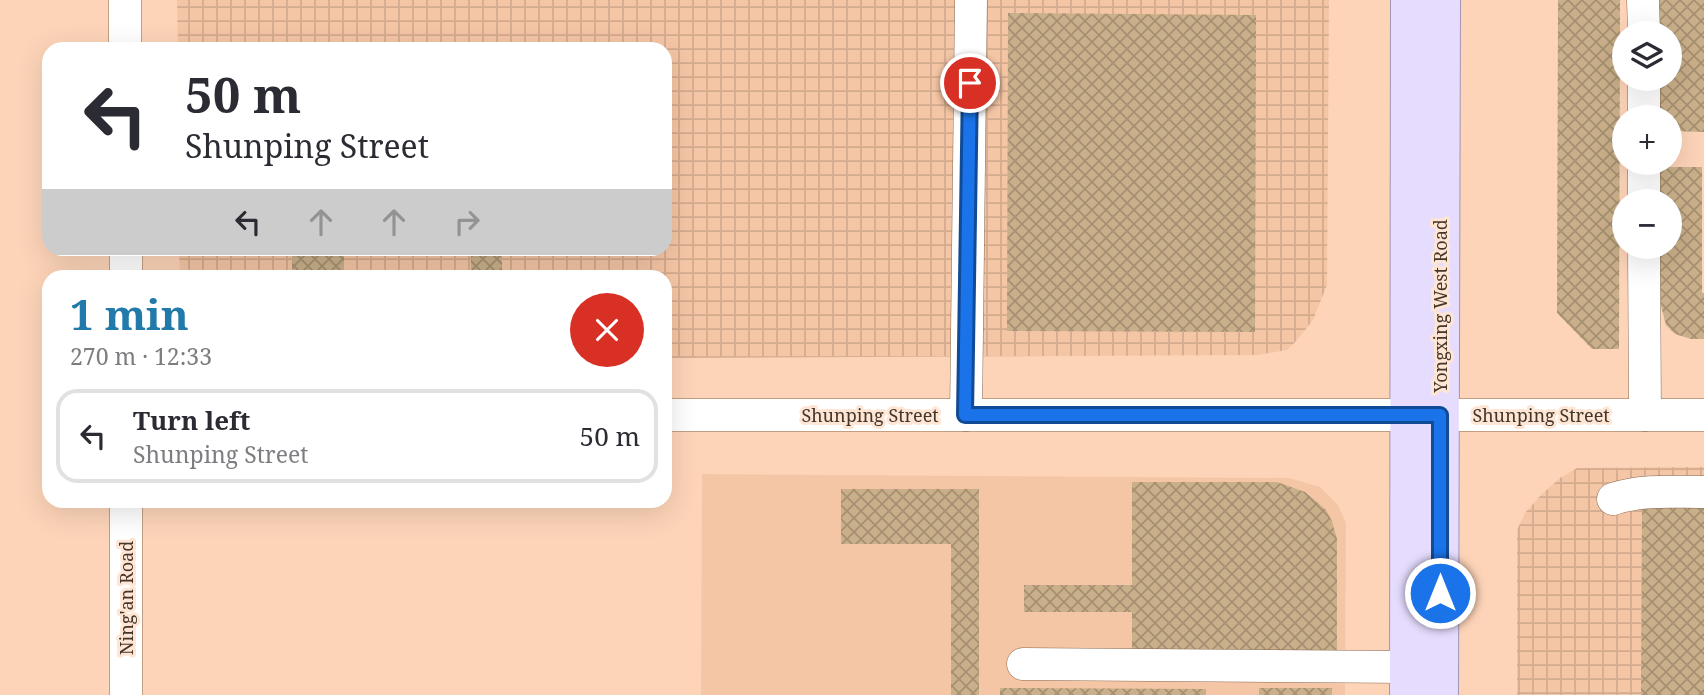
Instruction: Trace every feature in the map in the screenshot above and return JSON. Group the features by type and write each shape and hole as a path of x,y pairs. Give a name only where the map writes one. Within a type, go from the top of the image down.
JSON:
{"main road":[{"name":"Yongxing West Road","path":"1410,0 1425,415 1439,695"},
{"name":"Yongxing West Road","path":"1409,681 1425,415 1441,0"}],"street":[{"path":"125,0 125,42"},
{"path":"965,415 971,0"},
{"path":"1643,0 1644,21"},
{"path":"1644,259 1645,415"},
{"name":"Shunping Street","path":"672,415 1704,415"},
{"path":"1614,499 1644,492 1704,492"},
{"name":"Ning'an Road","path":"126,508 126,695"},
{"path":"1023,664 1409,681"}],"shaded area":[{"path":"177,0 1329,0 1327,285 1313,320 1297,340 1287,350 1258,355 672,358 672,270 180,270 179,256 672,256 672,42 178,42"},
{"path":"1704,467 1704,695 1517,695 1517,530 1525,513 1560,478 1577,468"},
{"path":"702,474 1289,478 1320,487 1338,505 1346,523 1345,695 701,695"}],"building":[{"path":"1558,0 1620,0 1620,21 1612,21 1612,91 1620,91 1620,105 1612,105 1612,175 1619,175 1619,189 1612,189 1612,259 1619,259 1619,349 1592,349 1557,313"},
{"path":"1658,0 1704,0 1704,132 1682,131 1682,105 1658,105 1658,91 1682,91 1682,21 1658,21"},
{"path":"1008,13 1256,15 1255,332 1007,331"},
{"path":"1682,167 1702,167 1704,339 1691,339 1675,334 1666,325 1659,299 1660,259 1682,259 1682,189 1660,189 1660,175 1682,175"},
{"path":"292,256 344,256 344,270 292,270"},
{"path":"471,256 502,256 502,270 471,270"},
{"path":"1132,482 1277,482 1305,492 1326,510 1337,539 1337,652 1132,651 1132,612 1024,612 1024,585 1132,585"},
{"path":"841,489 979,489 979,695 951,695 951,544 841,544"},
{"path":"1642,507 1704,507 1704,695 1641,695"},
{"path":"1000,688 1206,689 1206,695 1000,695"},
{"path":"1259,688 1332,688 1332,695 1259,695"}],"route":[{"path":"970,83 965,415 1440,415 1440,593"}]}
